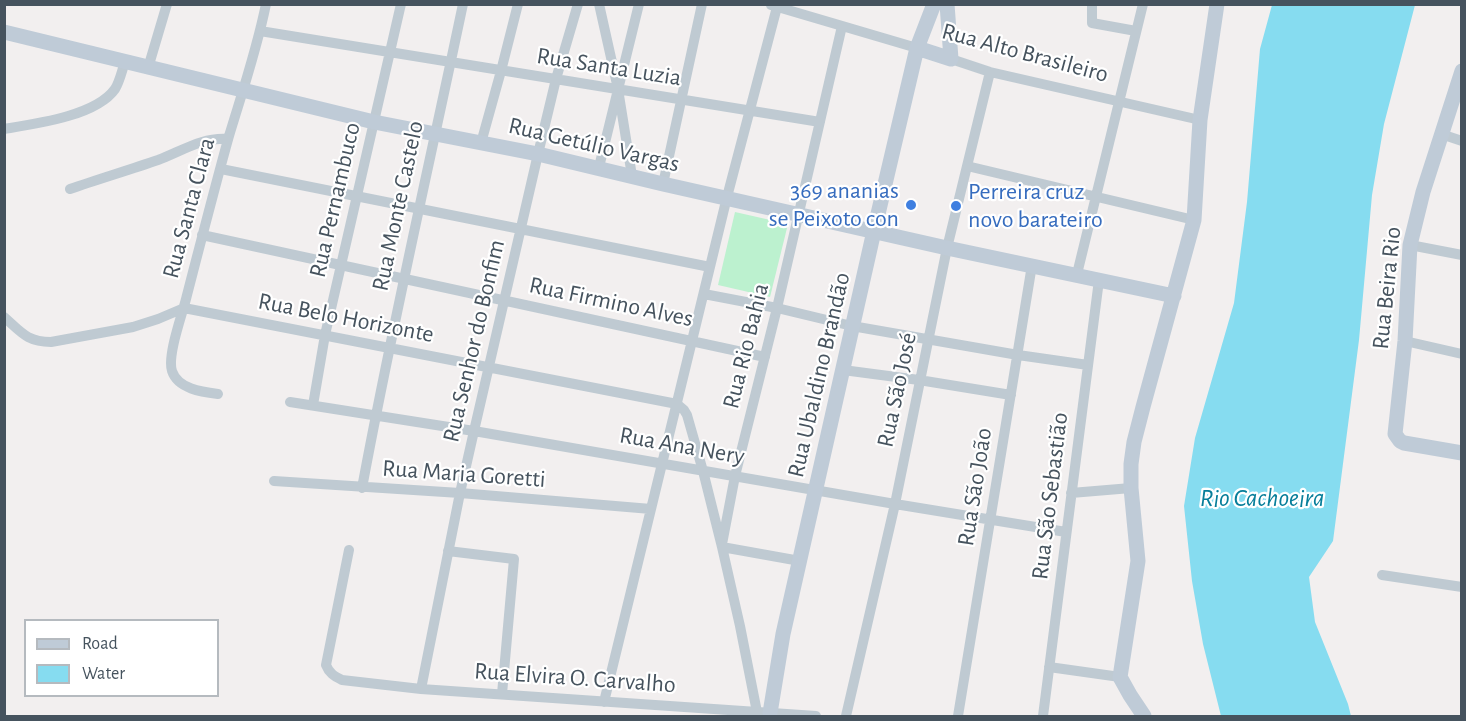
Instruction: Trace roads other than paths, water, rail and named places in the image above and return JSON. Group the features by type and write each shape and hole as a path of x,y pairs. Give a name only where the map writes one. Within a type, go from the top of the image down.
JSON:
{"street":[{"path":"148,68 167,4"},
{"name":"Rua Santa Clara","path":"218,394 200,392 180,382 172,370 172,358 175,338 202,235 266,4"},
{"name":"Rua Pernambuco","path":"313,405 325,335 401,4"},
{"name":"Rua Monte Castelo","path":"362,488 418,208 463,4"},
{"path":"481,143 518,4"},
{"name":"Rua Senhor do Bonfim","path":"421,689 460,493 504,300 556,80 578,4"},
{"path":"599,4 618,89 632,176"},
{"path":"599,167 639,4"},
{"path":"663,184 702,4"},
{"name":"Rua Ubaldino Brandão","path":"761,714 783,634 917,48 934,4"},
{"path":"947,4 951,59"},
{"path":"1092,4 1092,23 1136,31"},
{"path":"1077,274 1143,4"},
{"path":"1144,717 1120,676 1138,561 1131,464 1134,442 1194,220 1200,120 1216,4"},
{"path":"604,702 774,5"},
{"name":"Rua Alto Brasileiro","path":"774,5 805,10 842,26 990,72 1200,120"},
{"name":"Rua Rio Bahia","path":"761,714 722,547 735,477 777,308 842,26"},
{"name":"Rua Santa Luzia","path":"260,31 820,122"},
{"name":"Rua Getúlio Vargas","path":"4,32 375,122 599,167 663,184 947,248 1174,296"},
{"path":"4,129 56,120 99,102 115,88 125,62"},
{"name":"Rua Beira Rio","path":"1461,71 1423,192 1410,245 1405,341 1395,434 1400,441 1461,453"},
{"name":"Rua São José","path":"846,717 895,504 947,248 990,72"},
{"path":"1441,135 1461,141"},
{"path":"70,189 160,159 204,141 218,138 228,139"},
{"path":"967,166 1194,220"},
{"path":"221,169 710,267"},
{"name":"Rua Firmino Alves","path":"202,235 765,357"},
{"path":"1410,245 1461,255"},
{"name":"Rua São João","path":"958,717 1032,265"},
{"name":"Rua São Sebastião","path":"1043,717 1099,280"},
{"path":"704,294 852,326 1088,365"},
{"path":"4,316 29,338 38,342 51,342 133,327 184,308"},
{"name":"Rua Belo Horizonte","path":"184,308 677,404"},
{"path":"1405,341 1461,354"},
{"path":"843,370 1011,395"},
{"name":"Rua Ana Nery","path":"290,402 1066,532"},
{"path":"677,404 687,415 722,547 800,561"},
{"name":"Rua Maria Goretti","path":"274,481 460,493 651,509"},
{"path":"1071,492 1131,488"},
{"name":"Rua Elvira O. Carvalho","path":"349,550 326,665 328,671 342,680 421,689 816,717"},
{"path":"448,551 514,559 502,694"},
{"path":"1382,575 1461,587"},
{"path":"1049,667 1120,676"}],"water":[{"name":"Rio Cachoeira","path":"1272,5 1415,5 1384,124 1372,195 1359,340 1333,541 1309,577 1315,622 1351,716 1221,716 1203,644 1192,581 1184,506 1195,438 1234,303 1247,202 1260,49"}],"place":[{"name":"369 ananias se Peixoto con","path":"911,205"},
{"name":"Perreira cruz novo barateiro","path":"956,206"}]}
